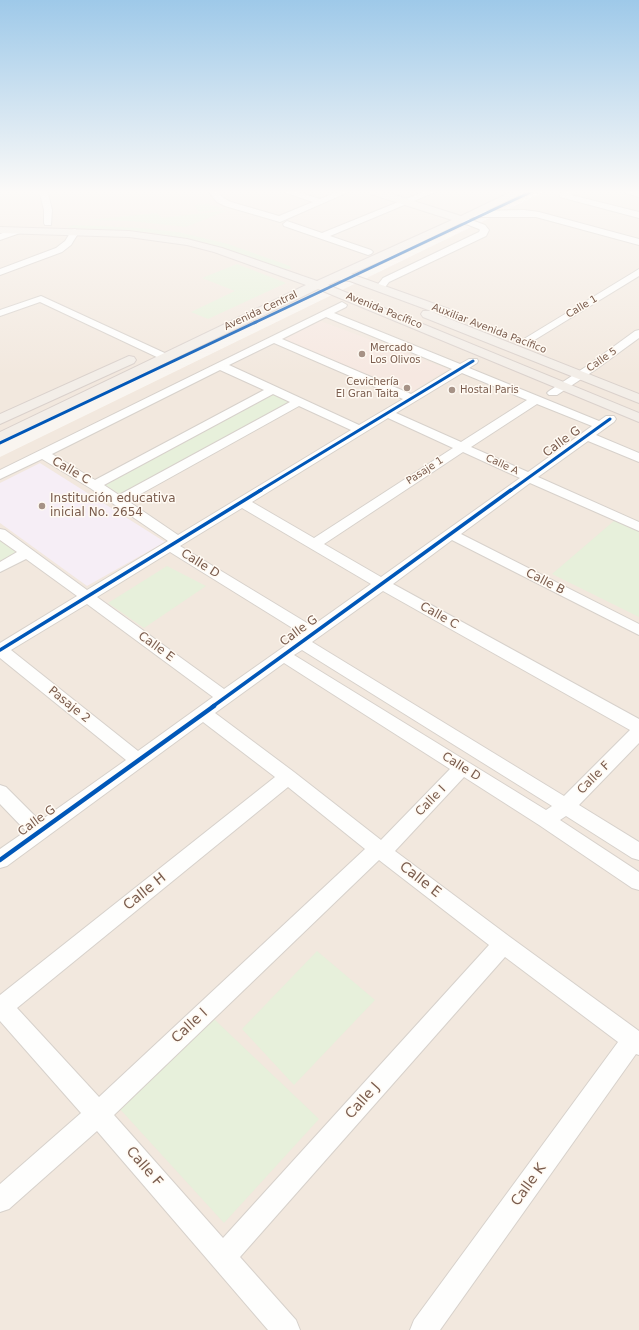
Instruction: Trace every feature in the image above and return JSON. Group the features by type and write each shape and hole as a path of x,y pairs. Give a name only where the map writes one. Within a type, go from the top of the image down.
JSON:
{"main road":[{"name":"Avenida Pacífico","path":"223,252 312,281 558,389 639,418"},
{"name":"Avenida Central","path":"0,438 165,350 312,281 347,261 368,252"},
{"name":"Avenida Central","path":"193,330 312,281 335,277 391,252"},
{"name":"Auxiliar Avenida Pacífico","path":"335,277 352,278 380,288 524,342 639,388"},
{"name":"Avenida Pacífico","path":"335,277 639,399"},
{"path":"312,281 317,294 472,361 558,389 611,424"},
{"name":"Avenida Central","path":"0,420 151,350 165,350"}],"street":[{"path":"0,272 53,252"},
{"path":"380,288 386,280 445,252"},
{"name":"Calle 1","path":"524,342 639,272"},
{"path":"0,313 34,300 42,299 151,350"},
{"path":"0,475 342,305"},
{"path":"326,313 536,399 611,424"},
{"name":"Calle 5","path":"558,389 634,342 639,333"},
{"path":"274,339 411,398"},
{"path":"0,650 472,361"},
{"path":"221,366 360,430"},
{"path":"95,485 273,390"},
{"name":"Pasaje 1","path":"314,544 536,399"},
{"path":"118,501 298,402"},
{"name":"Calle A","path":"386,413 639,527"},
{"name":"Calle G","path":"0,860 587,436 611,424"},
{"path":"587,436 639,458"},
{"name":"Calle C","path":"43,454 95,485 174,544"},
{"name":"Calle C","path":"242,502 382,584 639,727"},
{"path":"0,533 87,597"},
{"name":"Calle B","path":"452,534 639,630"},
{"name":"Calle D","path":"174,544 306,638 639,852"},
{"path":"0,568 26,553"},
{"name":"Calle E","path":"87,597 225,698"},
{"name":"Pasaje 2","path":"0,650 138,760"},
{"name":"Calle D","path":"282,655 546,820 639,882"},
{"name":"Calle E","path":"203,713 503,944 636,1042"},
{"name":"Calle F","path":"546,820 566,806 639,732"},
{"name":"Calle I","path":"0,1200 98,1114 380,850 462,768"},
{"name":"Calle H","path":"1,1006 288,777"},
{"path":"0,792 39,832"},
{"name":"Calle J","path":"222,1258 503,944"},
{"name":"Calle F","path":"1,1006 98,1114 286,1330"},
{"name":"Calle K","path":"424,1330 636,1042"}],"shaded area":[{"path":"0,252 409,252 0,442"},
{"path":"420,252 639,252 639,1330 0,1330 0,457"},
{"name":"Mercado Los Olivos","path":"318,320 448,369 410,393 280,339"},
{"path":"40,463 165,542 87,586 0,523 0,483"}],"green space":[{"path":"233,252 251,252 290,266 291,269 280,269"},
{"path":"237,264 286,283 208,319 191,312 235,291 202,278"},
{"path":"273,393 293,403 120,494 105,485"},
{"path":"615,520 639,531 639,617 552,574"},
{"path":"0,538 20,554 0,564"},
{"path":"167,566 206,586 144,628 108,603"},
{"path":"317,951 375,1000 294,1085 242,1029"},
{"path":"214,1019 319,1119 224,1223 119,1108"}],"cycle path":[{"path":"0,443 404,252"},
{"path":"0,650 473,361"},
{"path":"0,860 610,419"}],"place":[{"name":"Mercado Los Olivos","path":"362,354"},
{"name":"Cevichería El Gran Taita","path":"407,388"},
{"name":"Hostal Paris","path":"452,390"},
{"name":"Institución educativa inicial No. 2654","path":"42,506"}]}
